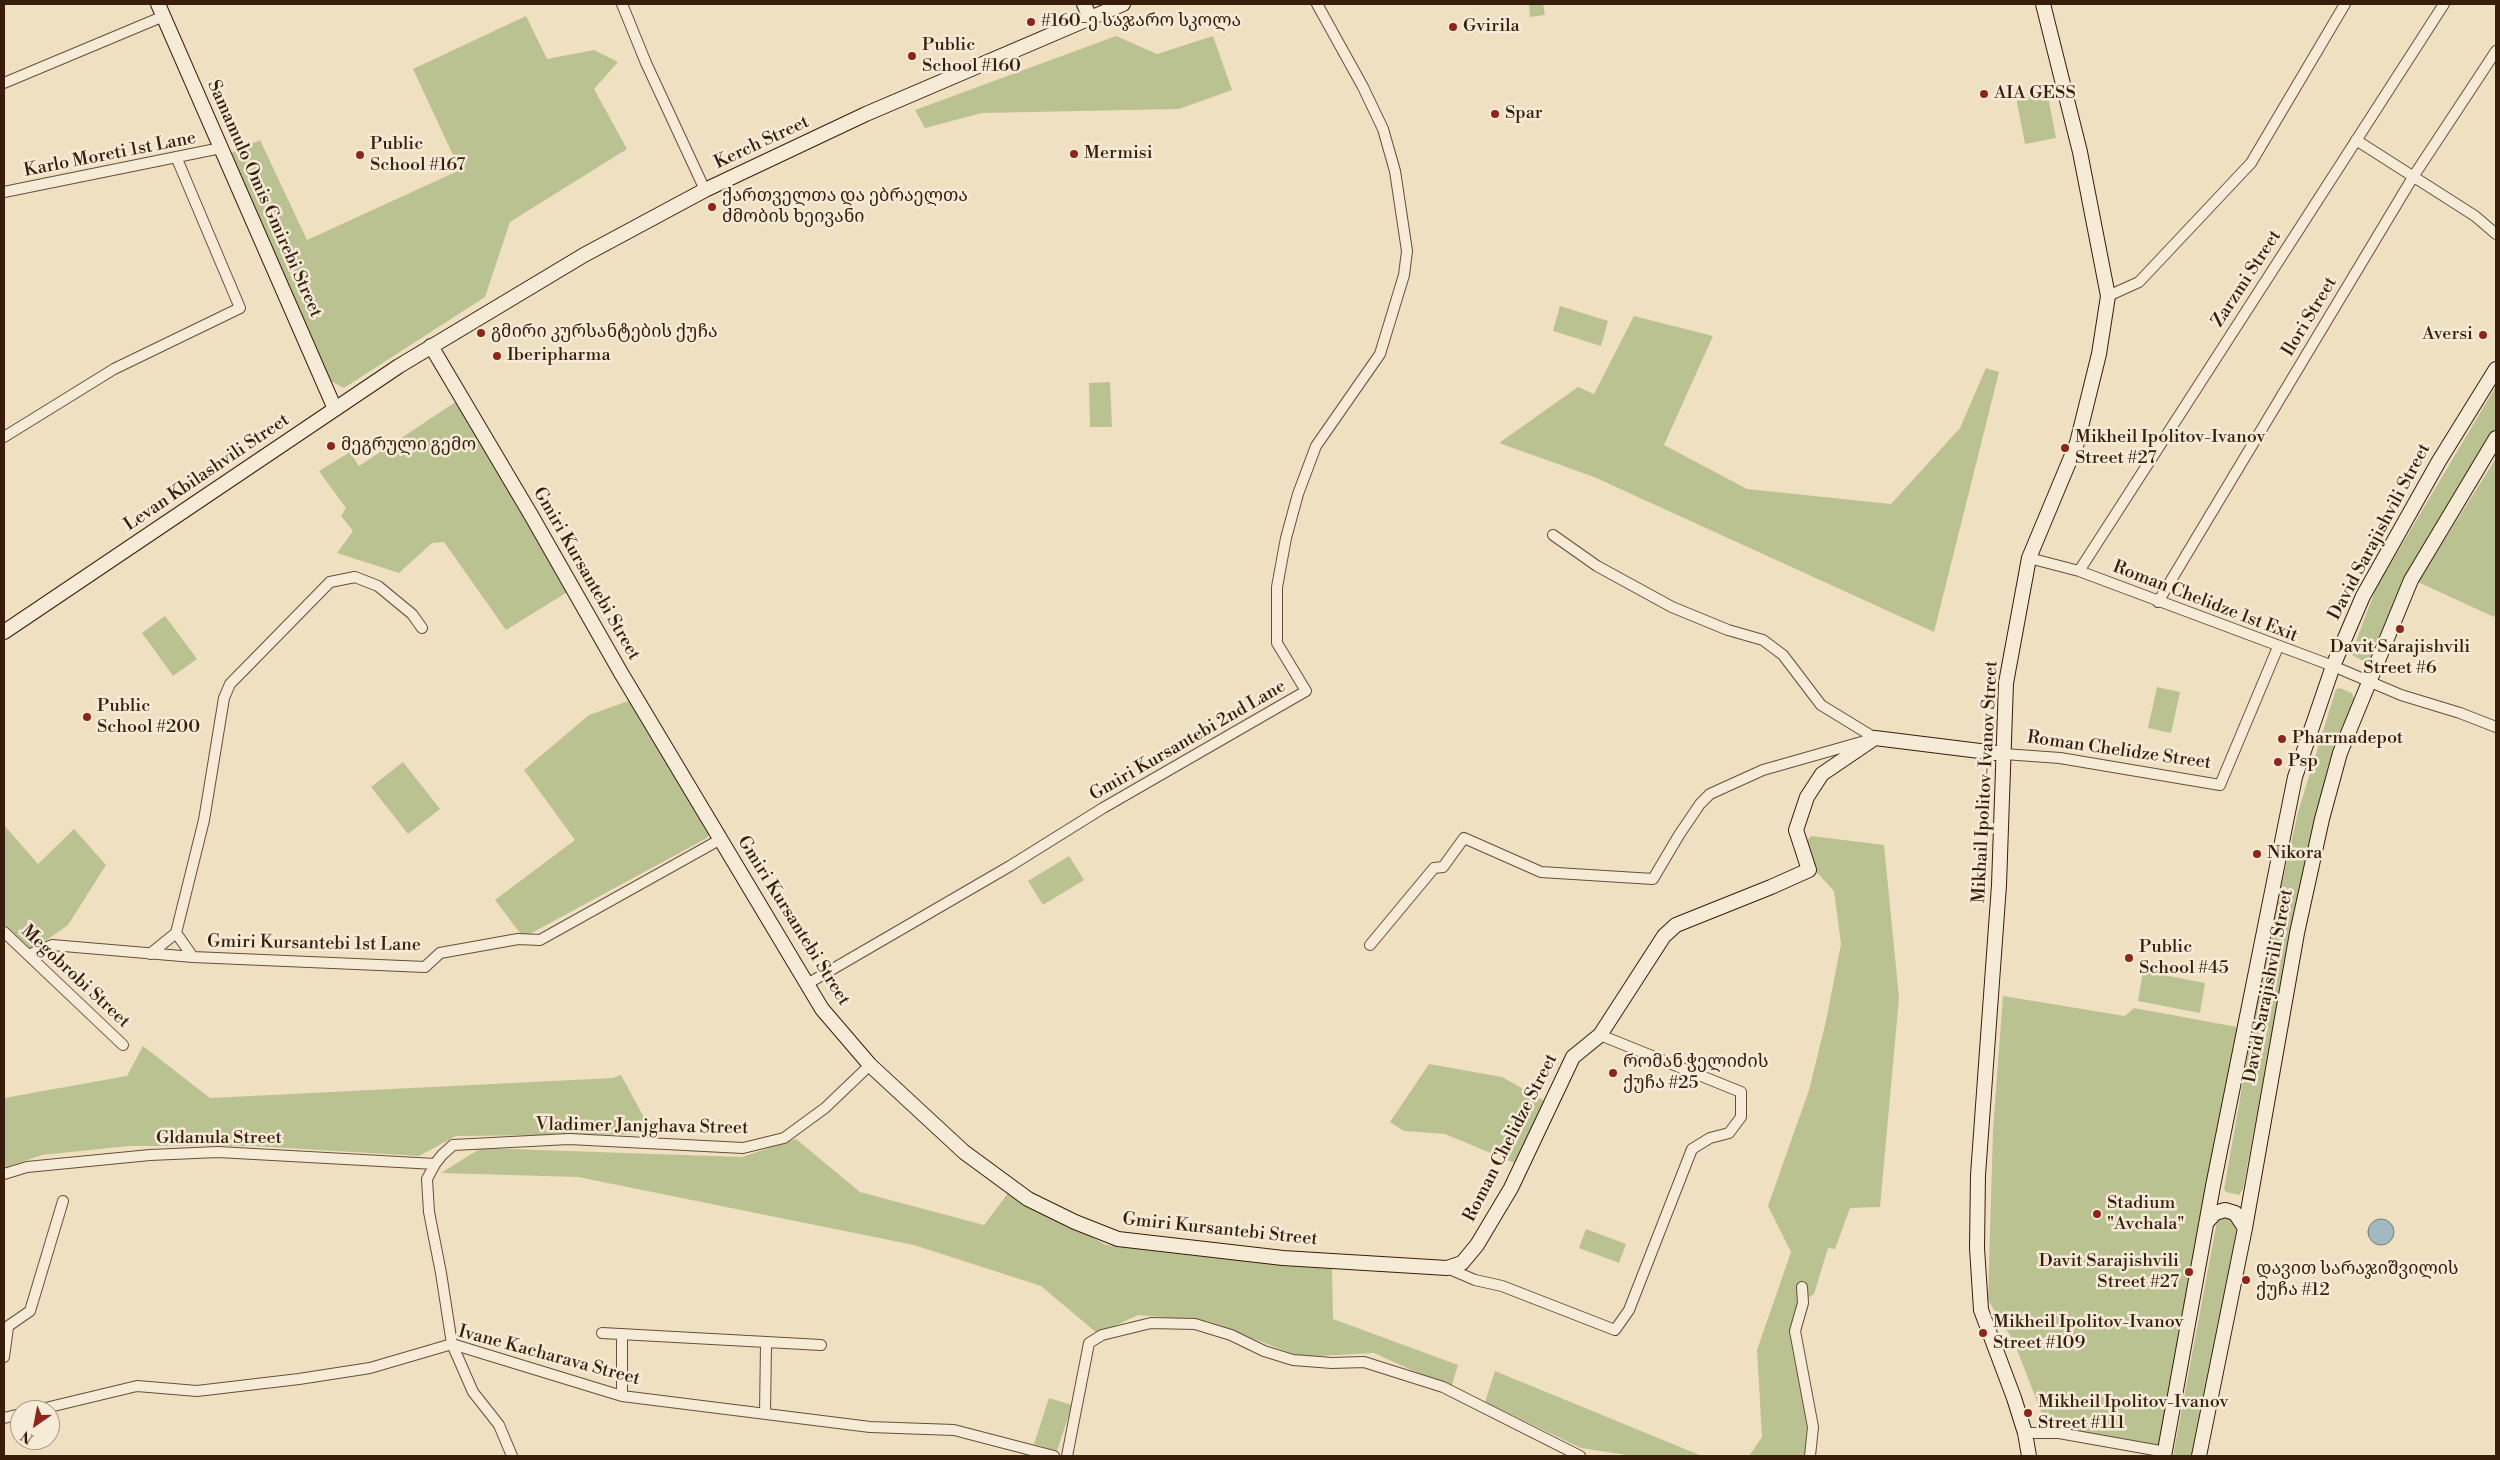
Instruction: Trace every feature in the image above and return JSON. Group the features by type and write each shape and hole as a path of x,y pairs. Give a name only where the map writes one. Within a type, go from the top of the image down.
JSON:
{"street":[{"path":"622,4 650,72 705,190"},
{"path":"1084,4 1090,18"},
{"name":"Kerch Street","path":"431,346 584,256 705,190 866,114 1123,4"},
{"name":"Gmiri Kursantebi 2nd Lane","path":"807,984 1034,852 1103,808 1306,691 1277,643 1277,587 1286,538 1298,494 1316,446 1380,354 1404,275 1407,251 1396,171 1383,129 1363,87 1317,4"},
{"name":"Mikhail Ipolitov-Ivanov Street","path":"2029,1456 2025,1433 1982,1310 1977,1248 1978,1175 1999,885 2006,683 2029,558 2077,443 2099,354 2108,296 2080,152 2043,4"},
{"path":"2108,296 2139,282 2251,163 2345,4"},
{"name":"Zarzmi Street","path":"2079,571 2444,4"},
{"path":"4,83 161,10"},
{"name":"Samamulo Omis Gmirebi Street","path":"161,10 335,409"},
{"name":"Ilori Street","path":"2158,602 2413,177 2496,51"},
{"path":"2356,140 2475,216 2496,234"},
{"name":"Karlo Moreti 1st Lane","path":"4,192 177,159 222,148"},
{"path":"4,437 114,368 240,308 177,159"},
{"name":"Gmiri Kursantebi Street","path":"431,346 720,839 822,1009 870,1065 964,1152 1028,1199 1103,1234 1118,1239 1283,1258 1447,1268"},
{"name":"Levan Kbilashvili Street","path":"4,632 431,346"},
{"name":"David Sarajishvili Street","path":"2165,1454 2213,1186 2294,777 2333,666 2364,596 2438,462 2496,369"},
{"name":"David Sarajishvili Street","path":"2199,1456 2245,1228 2297,933 2322,819 2340,752 2368,680 2411,580 2496,438"},
{"path":"1553,535 1597,566 1672,607 1728,630 1763,640 1782,655 1821,705 1875,738"},
{"name":"Roman Chelidze 1st Exit","path":"2029,558 2079,571 2333,666 2401,695 2460,713 2496,727"},
{"path":"150,954 176,934 204,820 224,698 230,684 330,582 355,577 378,586 412,614 422,628"},
{"name":"Roman Chelidze Street","path":"1447,1268 1462,1263 1477,1245 1511,1188 1572,1057 1600,1035 1664,936 1676,925 1808,870 1796,830 1807,797 1822,774 1875,738 2004,754 2060,758 2220,785 2278,647"},
{"path":"1370,945 1434,868 1443,867 1464,838 1541,872 1653,878 1678,835 1700,804 1710,794 1763,770 1875,738"},
{"name":"Gmiri Kursantebi 1st Lane","path":"28,955 52,945 193,957 425,967 440,953 518,939 540,940 720,839"},
{"name":"Megobrobi Street","path":"4,932 123,1045"},
{"path":"176,934 193,957"},
{"path":"1447,1268 1475,1280 1502,1286 1615,1330 1628,1310 1692,1149 1710,1138 1729,1133 1741,1116 1741,1092 1600,1035"},
{"name":"Vladimer Janjghava Street","path":"512,1456 499,1425 473,1392 452,1344 442,1273 429,1212 427,1180 435,1164 453,1145 569,1139 743,1148 784,1138 825,1108 870,1065"},
{"name":"Gldanula Street","path":"4,1174 27,1167 150,1155 218,1152 435,1164"},
{"path":"2213,1186 2218,1196 2228,1203 2240,1204 2250,1198"},
{"path":"4,1357 6,1328 30,1311 63,1201"},
{"path":"2208,1221 2215,1213 2225,1210 2235,1214 2245,1228"},
{"path":"1802,1287 1803,1304 1795,1331 1813,1427 1810,1456"},
{"path":"1067,1456 1089,1343 1102,1335 1150,1323 1195,1324 1231,1335 1264,1351 1293,1360 1332,1363 1364,1362 1443,1387 1580,1456"},
{"path":"602,1333 766,1344 821,1345"},
{"path":"622,1334 622,1396"},
{"name":"Ivane Kacharava Street","path":"60,1404 137,1386 197,1391 299,1379 370,1368 452,1344 622,1396 870,1427 954,1430 1054,1456"},
{"path":"765,1413 766,1344"},
{"path":"2025,1433 2059,1433 2165,1454"}],"green space":[{"path":"1529,4 1543,4 1545,15 1530,17"},
{"path":"526,16 547,59 594,50 618,62 594,89 627,149 510,222 485,297 344,388 329,380 231,153 260,140 307,240 460,170 413,69"},
{"path":"1116,36 1157,54 1213,36 1232,90 1179,109 982,113 925,128 915,110"},
{"path":"2047,91 2056,138 2025,144 2016,97"},
{"path":"1560,306 1608,321 1601,346 1553,331"},
{"path":"1634,316 1713,336 1664,445 1747,489 1891,504 1960,428 1986,368 1999,372 1934,632 1594,477 1499,443 1578,387 1594,394"},
{"path":"1110,382 1112,427 1090,427 1089,383"},
{"path":"2496,386 2496,430 2396,596 2370,660 2365,662 2352,655 2352,652 2376,588"},
{"path":"457,401 569,591 506,630 444,542 432,543 399,573 337,553 353,531 341,516 346,508 319,471 350,452 359,466"},
{"path":"2496,458 2496,612 2494,617 2418,582"},
{"path":"165,616 197,659 173,676 142,633"},
{"path":"2157,687 2180,692 2171,733 2148,728"},
{"path":"2340,688 2352,693 2354,698 2317,813 2284,967 2243,1189 2239,1195 2226,1192 2224,1189 2264,963 2298,812 2336,689"},
{"path":"631,700 710,832 707,838 528,935 520,933 495,900 575,840 524,770 589,715"},
{"path":"403,762 440,809 408,834 371,787"},
{"path":"4,825 38,864 74,829 106,865 68,925 31,951 4,925"},
{"path":"1811,836 1884,845 1899,998 1880,1207 1850,1208 1835,1249 1828,1248 1814,1294 1800,1303 1790,1333 1808,1416 1805,1456 1749,1456 1762,1437 1757,1350 1791,1252 1768,1206 1809,1090 1826,1021 1841,944 1834,891 1810,865 1805,843"},
{"path":"1069,856 1084,880 1043,905 1028,881"},
{"path":"2143,971 2205,983 2200,1013 2138,1001"},
{"name":"Stadium \"Avchala\"","path":"2003,996 2125,1016 2134,1008 2237,1027 2161,1447 2047,1427 2014,1342 1988,1300 1993,1129"},
{"path":"143,1046 210,1098 613,1078 621,1075 653,1134 456,1136 419,1156 253,1146 129,1146 42,1155 4,1168 4,1098 127,1076"},
{"path":"1429,1064 1502,1077 1545,1101 1517,1164 1445,1134 1404,1131 1390,1122"},
{"path":"796,1139 860,1192 984,1225 1009,1192 1106,1245 1332,1267 1333,1319 1458,1365 1451,1388 1374,1353 1301,1357 1207,1321 1138,1315 1098,1334 1041,1286 914,1245 578,1177 441,1173 481,1148 742,1157"},
{"path":"2221,1212 2238,1221 2208,1387 2194,1456 2173,1456 2218,1216"},
{"path":"1586,1229 1626,1244 1619,1263 1579,1248"},
{"path":"1495,1371 1702,1456 1633,1456 1581,1448 1485,1402"},
{"path":"1049,1398 1072,1405 1057,1451 1034,1444"}],"water":[{"path":"2381,1219 2390,1223 2394,1232 2390,1241 2381,1245 2372,1241 2368,1232 2372,1223"}],"place":[{"name":"#160-ე საჯარო სკოლა","path":"1031,22"},
{"name":"Gvirila","path":"1453,27"},
{"name":"Public School #160","path":"912,56"},
{"name":"AIA GESS","path":"1984,94"},
{"name":"Spar","path":"1495,114"},
{"name":"Mermisi","path":"1074,154"},
{"name":"Public School #167","path":"360,155"},
{"name":"ქართველთა და ებრაელთა ძმობის ხეივანი","path":"712,207"},
{"name":"გმირი კურსანტების ქუჩა","path":"481,333"},
{"name":"Aversi","path":"2483,335"},
{"name":"Iberipharma","path":"497,356"},
{"name":"მეგრული გემო","path":"331,446"},
{"name":"Mikheil Ipolitov-Ivanov Street #27","path":"2065,448"},
{"name":"Davit Sarajishvili Street #6","path":"2400,629"},
{"name":"Public School #200","path":"87,717"},
{"name":"Pharmadepot","path":"2282,739"},
{"name":"Psp","path":"2278,762"},
{"name":"Nikora","path":"2257,854"},
{"name":"Public School #45","path":"2129,958"},
{"name":"რომან ჭელიძის ქუჩა #25","path":"1613,1073"},
{"name":"Stadium \"Avchala\"","path":"2097,1214"},
{"name":"Davit Sarajishvili Street #27","path":"2189,1272"},
{"name":"დავით სარაჯიშვილის ქუჩა #12","path":"2246,1280"},
{"name":"Mikheil Ipolitov-Ivanov Street #109","path":"1983,1333"},
{"name":"Mikheil Ipolitov-Ivanov Street #111","path":"2028,1413"}]}
